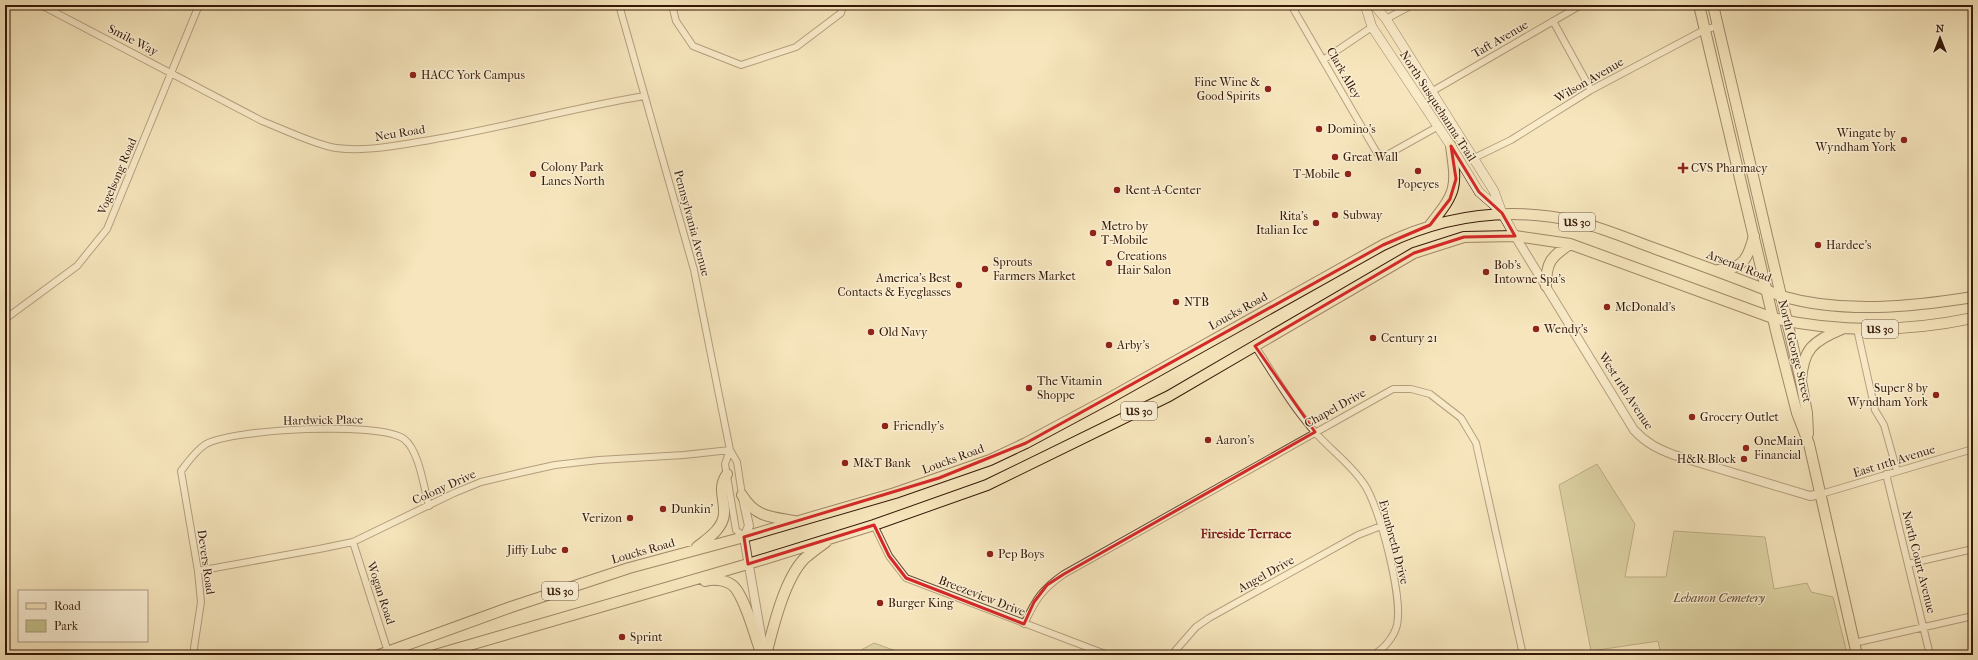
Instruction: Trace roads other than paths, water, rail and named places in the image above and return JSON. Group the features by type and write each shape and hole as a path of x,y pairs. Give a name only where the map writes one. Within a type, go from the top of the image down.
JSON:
{"main road":[{"name":"North Susquehanna Trail","path":"1365,5 1372,28 1451,146 1479,192 1502,213"},
{"name":"North Susquehanna Trail","path":"1374,5 1386,19 1474,158 1494,191 1502,213 1515,236"},
{"name":"North George Street","path":"1699,5 1773,318 1797,413 1809,444 1856,655"},
{"name":"North George Street","path":"1713,5 1801,381 1807,413 1809,444"},
{"path":"1430,225 1450,199 1456,179 1451,146"},
{"name":"Arsenal Road","path":"1502,213 1536,214 1581,223 1781,296 1805,302 1852,306 1896,306 1973,297"},
{"name":"Loucks Road","path":"383,653 555,592 629,568 796,522 939,478 990,460 1026,443 1108,399 1383,245 1430,225 1468,217 1502,213"},
{"name":"US 30","path":"435,655 666,586 748,564 874,525 987,485 1169,396 1414,253 1464,237 1515,236 1570,244 1773,318 1787,321 1857,329 1909,328 1973,318"},
{"path":"1713,270 1729,269 1743,262 1750,252 1754,236"},
{"path":"1546,286 1546,271 1549,261 1570,244"},
{"path":"1801,381 1802,362 1810,349 1819,339 1843,328"},
{"path":"693,550 716,531 724,515 721,483 727,474"},
{"path":"742,495 749,507 761,514 772,518 796,522"},
{"path":"764,655 774,623 792,578 803,560 830,538"},
{"path":"666,586 686,585 714,578 731,585 736,589 750,619 755,638 764,655"}],"street":[{"name":"Smile Way","path":"41,5 172,73"},
{"name":"Vogelsong Road","path":"5,319 77,266 107,229 199,5"},
{"name":"Pennsylvania Avenue","path":"619,5 694,270 730,450 737,462 749,526 744,537 764,655"},
{"path":"672,5 676,21 693,46 741,65 796,47 841,13 844,5"},
{"name":"Clark Alley","path":"1291,5 1377,153 1385,156 1437,127"},
{"path":"1386,19 1412,5"},
{"name":"Taft Avenue","path":"1431,92 1580,5"},
{"path":"1553,21 1591,90"},
{"name":"Wilson Avenue","path":"1474,158 1511,140 1591,90 1704,30 1718,26"},
{"path":"1323,60 1372,28"},
{"name":"Neu Road","path":"172,73 262,120 298,136 336,148 375,149 470,133 599,104 644,96"},
{"name":"West 11th Avenue","path":"1515,236 1634,430 1644,440 1656,449 1674,455 1810,496 1821,494"},
{"path":"1857,329 1875,410 1884,425 1897,471"},
{"name":"Evunbreth Drive","path":"1255,346 1284,392 1314,432 1346,460 1365,484 1374,504 1381,526 1397,597 1398,611 1397,625 1390,641 1373,655"},
{"name":"Chapel Drive","path":"1024,624 1034,602 1047,586 1064,574 1314,432 1393,389 1411,389 1430,394 1461,418 1476,443 1523,655"},
{"name":"Hardwick Place","path":"181,471 191,458 206,444 224,438 294,429 380,430 397,435 410,444 415,455 429,506"},
{"name":"East 11th Avenue","path":"1821,494 1973,449"},
{"name":"Pennsylvania Avenue","path":"730,450 725,464 736,530 744,537"},
{"name":"Colony Drive","path":"198,571 353,542 454,493 481,482 555,465 730,450"},
{"name":"Devers Road","path":"181,471 198,571 201,602 194,648 195,655"},
{"name":"North Court Avenue","path":"1886,474 1930,655"},
{"name":"Breezeview Drive","path":"874,525 889,556 906,578 1108,655"},
{"name":"Angel Drive","path":"1173,655 1196,627 1209,618 1358,535 1381,526"},
{"name":"Wogan Road","path":"353,542 383,653"},
{"path":"1908,564 1973,549"},
{"path":"1854,643 1973,616"}],"place":[{"name":"HACC York Campus","path":"413,75"},
{"name":"Fine Wine & Good Spirits","path":"1268,89"},
{"name":"Domino's","path":"1319,129"},
{"name":"Wingate by Wyndham York","path":"1904,140"},
{"name":"Great Wall","path":"1335,157"},
{"name":"CVS Pharmacy","path":"1683,168"},
{"name":"Popeyes","path":"1418,171"},
{"name":"Colony Park Lanes North","path":"533,174"},
{"name":"T-Mobile","path":"1348,174"},
{"name":"Rent-A-Center","path":"1117,190"},
{"name":"Subway","path":"1335,215"},
{"name":"Rita's Italian Ice","path":"1316,223"},
{"name":"Metro by T-Mobile","path":"1093,233"},
{"name":"Hardee's","path":"1818,245"},
{"name":"Creations Hair Salon","path":"1109,263"},
{"name":"Sprouts Farmers Market","path":"985,269"},
{"name":"Bob's Intowne Spa's","path":"1486,272"},
{"name":"America's Best Contacts & Eyeglasses","path":"959,285"},
{"name":"NTB","path":"1176,302"},
{"name":"McDonald's","path":"1607,307"},
{"name":"Wendy's","path":"1536,329"},
{"name":"Old Navy","path":"871,332"},
{"name":"Century 21","path":"1373,338"},
{"name":"Arby's","path":"1109,345"},
{"name":"The Vitamin Shoppe","path":"1029,388"},
{"name":"Super 8 by Wyndham York","path":"1936,395"},
{"name":"Grocery Outlet","path":"1692,417"},
{"name":"Friendly's","path":"885,426"},
{"name":"Aaron's","path":"1208,440"},
{"name":"OneMain Financial","path":"1746,448"},
{"name":"H&R Block","path":"1744,459"},
{"name":"M&T Bank","path":"845,463"},
{"name":"Dunkin'","path":"663,509"},
{"name":"Verizon","path":"630,518"},
{"name":"Jiffy Lube","path":"565,550"},
{"name":"Pep Boys","path":"990,554"},
{"name":"Burger King","path":"880,603"},
{"name":"Sprint","path":"622,637"}],"district":[{"name":"Fireside Terrace","path":"1246,533"}],"park label":[{"name":"Lebanon Cemetery","path":"1719,598"}]}
